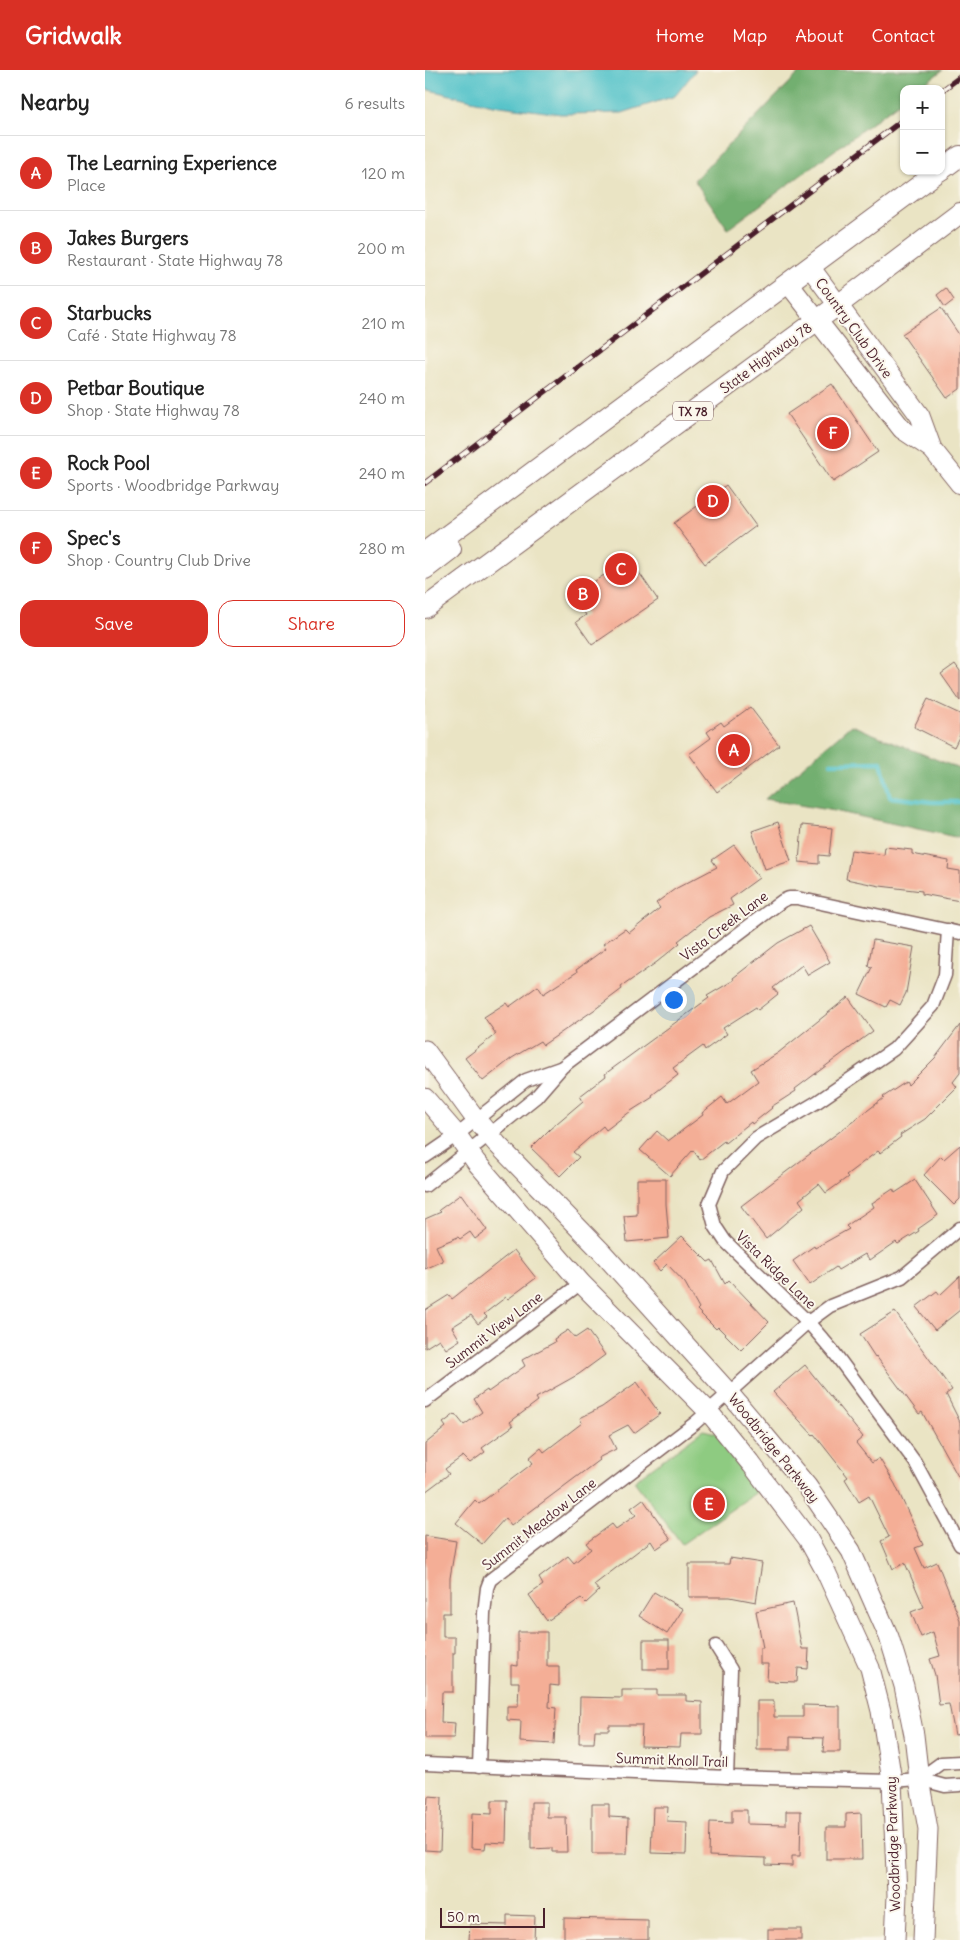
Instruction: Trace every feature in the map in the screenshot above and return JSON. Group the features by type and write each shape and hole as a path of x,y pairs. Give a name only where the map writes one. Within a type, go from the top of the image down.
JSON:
{"main road":[{"path":"945,166 960,156"},
{"path":"425,552 933,175"},
{"name":"State Highway 78","path":"425,608 838,305 960,212"},
{"name":"Country Club Drive","path":"810,267 920,416 932,449"},
{"name":"Country Club Drive","path":"788,283 902,428 932,449 960,484"},
{"name":"Country Club Drive","path":"881,402 899,388"},
{"path":"425,569 499,512 512,487"},
{"name":"Woodbridge Parkway","path":"425,1050 488,1134 601,1251 729,1393 807,1486 851,1551 889,1636 904,1686 914,1735 919,1779 928,1829 923,1940"},
{"name":"Woodbridge Parkway","path":"425,1098 581,1283 708,1411 808,1539 826,1572 870,1668 881,1711 892,1781 897,1895 895,1940"}],"street":[{"name":"Vista Creek Lane","path":"425,1186 488,1134 536,1098 562,1067 782,901 789,898 815,901 954,932"},
{"name":"Vista Ridge Lane","path":"954,932 945,975 933,1006 894,1050 817,1102 756,1138 723,1171 709,1204 715,1226 725,1241 808,1322 833,1352 915,1462 960,1545"},
{"name":"Vista Creek Lane","path":"425,1157 457,1135 475,1118 526,1080 562,1067"},
{"name":"Summit Meadow Lane","path":"479,1767 484,1613 487,1588 490,1580 708,1411 808,1322 830,1306 902,1277 960,1228"},
{"name":"Summit View Lane","path":"425,1401 581,1283"},
{"path":"716,1646 731,1670 727,1777"},
{"path":"919,1779 941,1763 960,1762"},
{"name":"Summit Knoll Trail","path":"425,1764 727,1777 892,1781 919,1779"},
{"path":"919,1779 945,1786 960,1784"}],"green space":[{"path":"802,70 943,70 922,85 900,85 900,102 728,229 694,180"},
{"path":"851,725 960,769 960,838 834,811 765,799"},
{"path":"703,1430 716,1433 761,1489 682,1544 634,1481"}],"water":[{"path":"425,70 696,70 675,96 622,113 561,114 493,105 425,89"}],"building":[{"path":"946,288 954,300 945,307 937,295"},
{"path":"941,308 960,336 960,389 947,398 902,334"},
{"path":"832,384 878,452 833,482 787,414"},
{"path":"726,485 756,526 705,564 674,523"},
{"path":"629,558 658,600 592,645 576,622 586,615 573,596"},
{"path":"955,664 960,671 960,701 941,674"},
{"path":"928,699 960,714 960,735 954,747 914,727"},
{"path":"750,707 779,745 717,792 689,754 711,738 707,732 721,722 724,726"},
{"path":"778,822 791,861 765,869 752,831"},
{"path":"802,825 832,828 829,856 819,855 819,864 799,862"},
{"path":"734,845 759,878 730,899 733,905 709,917 678,941 680,943 657,962 621,987 622,989 594,1010 543,1045 540,1041 512,1058 483,1081 465,1058 496,1034 484,1017 506,1003 509,1007 538,986 543,994 577,972 576,970 606,948 603,944 625,929 629,933 660,908 656,903 675,889 717,867 712,860"},
{"path":"885,847 912,850 912,854 949,861 948,869 960,871 960,901 922,894 922,891 880,886 846,879 851,850 884,855"},
{"path":"809,926 830,962 808,975 802,965 773,988 778,994 758,1010 756,1007 723,1028 727,1034 705,1050 703,1046 673,1068 678,1075 652,1095 653,1097 606,1130 603,1126 573,1152 579,1157 560,1176 531,1148 583,1101 580,1096 606,1076 605,1074 709,998 707,996 734,980 733,978 778,943"},
{"path":"873,940 914,947 906,993 900,1005 890,1000 886,1007 859,994 872,967 868,966"},
{"path":"848,997 873,1031 795,1089 796,1091 771,1107 752,1124 751,1122 700,1160 693,1150 670,1176 640,1150 657,1131 668,1141 703,1115 702,1113 722,1097 727,1104 758,1081 751,1070 778,1053"},
{"path":"960,1025 960,1073 953,1082 957,1087 925,1119 900,1135 901,1137 880,1153 878,1151 826,1193 819,1184 799,1200 804,1207 766,1239 741,1206 883,1097 906,1082 908,1085 935,1058"},
{"path":"960,1145 960,1199 954,1205 924,1175 941,1156 944,1159"},
{"path":"637,1179 666,1179 669,1238 627,1242 624,1216 637,1215"},
{"path":"915,1180 938,1215 918,1229 919,1231 898,1244 896,1242 870,1260 865,1254 838,1270 836,1267 810,1285 793,1261 814,1246 815,1248 849,1229 846,1226 874,1207 872,1203 893,1189 895,1193"},
{"path":"461,1194 487,1230 475,1239 470,1232 460,1239 458,1237 436,1246 443,1261 425,1269 425,1219 441,1212 439,1210"},
{"path":"682,1236 708,1262 712,1260 725,1284 729,1280 769,1322 741,1350 718,1327 716,1329 697,1310 699,1308 685,1283 667,1264 660,1271 653,1263"},
{"path":"514,1250 536,1278 484,1314 487,1317 478,1324 471,1315 452,1327 460,1340 446,1349 439,1339 425,1348 425,1310 449,1295 452,1299"},
{"path":"960,1276 960,1310 935,1330 916,1307 937,1291 940,1295"},
{"path":"895,1312 952,1390 946,1394 960,1422 960,1480 922,1412 919,1414 875,1357 860,1334"},
{"path":"568,1330 575,1338 587,1330 605,1355 579,1374 536,1398 538,1401 510,1422 513,1426 482,1448 485,1452 470,1463 463,1456 445,1469 449,1474 425,1492 425,1444 446,1427 443,1423 455,1414 464,1425 482,1412 474,1399 487,1390 488,1392 525,1366 522,1360 555,1342 554,1339"},
{"path":"805,1365 863,1437 856,1443 872,1463 879,1458 895,1484 923,1545 915,1548 924,1568 937,1562 960,1620 960,1734 955,1735 949,1704 939,1705 935,1675 930,1659 940,1656 933,1632 921,1637 911,1612 924,1607 905,1563 893,1569 881,1541 889,1537 869,1496 859,1502 845,1479 848,1477 814,1434 773,1392"},
{"path":"637,1382 660,1414 634,1433 628,1425 609,1435 616,1449 598,1458 599,1460 511,1526 505,1518 482,1544 456,1523 475,1500 479,1504 533,1463 529,1458 541,1448 544,1452 582,1423 580,1418 602,1407"},
{"path":"643,1499 671,1539 656,1549 651,1541 594,1585 599,1591 586,1603 581,1598 547,1621 529,1595 543,1585 539,1578 568,1556 574,1563 591,1549 586,1543 612,1524 616,1529 636,1515 631,1508"},
{"path":"425,1536 456,1541 450,1578 450,1613 443,1613 443,1637 455,1637 453,1692 442,1692 441,1722 455,1723 454,1738 425,1738"},
{"path":"730,1558 762,1563 756,1602 730,1597 689,1597 689,1564 729,1564"},
{"path":"654,1592 683,1609 667,1634 639,1616"},
{"path":"793,1603 802,1649 809,1649 808,1669 798,1668 797,1682 767,1681 768,1664 760,1664 760,1648 763,1648 756,1611"},
{"path":"518,1632 547,1632 547,1666 559,1666 559,1686 550,1685 549,1707 556,1708 554,1744 520,1742 521,1721 507,1720 507,1706 518,1706 519,1682 511,1682 511,1665 518,1666"},
{"path":"643,1640 669,1640 669,1669 643,1669"},
{"path":"622,1690 657,1690 657,1695 686,1695 686,1701 702,1702 702,1734 681,1734 680,1747 641,1746 642,1725 609,1725 609,1730 595,1730 594,1743 579,1743 580,1697 622,1698"},
{"path":"757,1701 774,1701 774,1717 803,1717 803,1705 840,1706 840,1752 823,1752 824,1738 790,1737 790,1750 757,1750"},
{"path":"428,1796 442,1797 440,1851 425,1850 425,1810 427,1811"},
{"path":"492,1800 507,1800 506,1843 486,1842 485,1849 471,1848 472,1813 492,1814"},
{"path":"531,1802 547,1802 547,1817 566,1817 567,1852 552,1852 552,1848 531,1849"},
{"path":"592,1804 609,1804 609,1817 628,1818 627,1854 592,1854"},
{"path":"653,1807 668,1807 667,1821 687,1822 686,1854 651,1853"},
{"path":"732,1810 747,1810 747,1824 786,1825 786,1811 801,1811 800,1856 792,1856 792,1866 766,1865 766,1858 709,1856 710,1822 732,1823"},
{"path":"861,1813 862,1859 826,1859 826,1827 846,1827 846,1814"},
{"path":"507,1915 535,1916 534,1940 469,1940 470,1924 507,1925"},
{"path":"564,1918 648,1920 648,1940 564,1940"},
{"path":"768,1929 801,1929 801,1940 768,1940"}],"waterway":[{"path":"831,763 881,762 890,797 932,802 960,802"}],"railway":[{"path":"945,88 960,77"},
{"path":"425,483 900,122"}],"place":[{"name":"Spec's","path":"833,433"},
{"name":"Petbar Boutique","path":"713,501"},
{"name":"Starbucks","path":"621,569"},
{"name":"Jakes Burgers","path":"583,594"},
{"name":"The Learning Experience","path":"734,750"},
{"name":"Rock Pool","path":"709,1504"}]}
